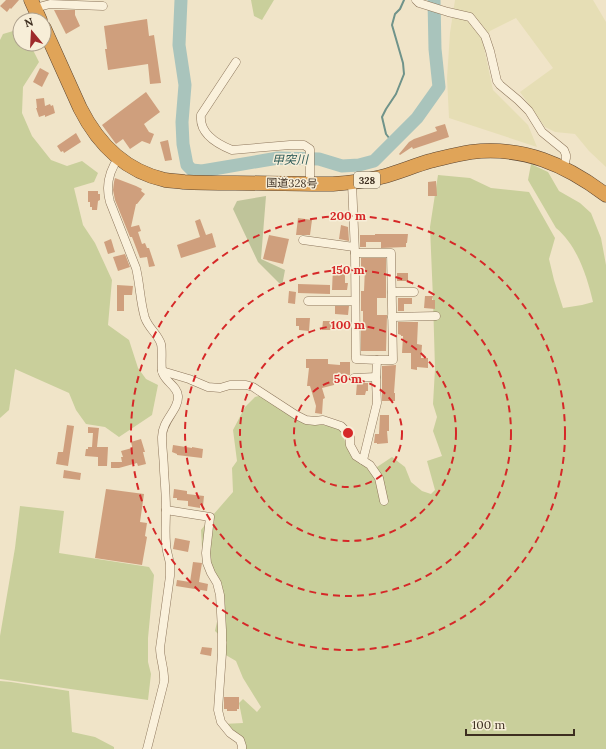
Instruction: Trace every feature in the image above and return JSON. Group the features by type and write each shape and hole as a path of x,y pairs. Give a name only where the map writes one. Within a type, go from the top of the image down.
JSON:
{"highway":[{"name":"国道328号","path":"52,46 86,120 105,146 130,166 142,172 167,180 197,182 310,181 333,184 380,178 428,162 470,152 490,151 530,155 564,168 589,182 606,195"}],"street":[{"path":"418,1 448,12 470,17 485,36 497,81 529,111 542,132 564,150 566,155 564,168"},
{"path":"35,9 50,4 103,6"},
{"path":"236,62 201,115 202,124 215,141 232,150 290,145 304,145 310,148 310,181"},
{"path":"119,157 110,172 107,193 136,268 145,319 148,326 158,337 160,342 162,350 163,374 178,394 177,405 166,422 162,437 166,510 166,544 170,566 170,576 160,648 164,682 147,749"},
{"path":"302,240 354,250 391,254 393,360 356,359 354,250 352,182"},
{"path":"392,292 414,292"},
{"path":"308,301 355,301"},
{"path":"392,317 436,316"},
{"path":"363,460 378,403 376,377 377,360"},
{"path":"162,371 189,379 208,387 220,388 230,385 246,385 253,387 306,420 323,420 341,426 348,433 350,437 350,445 356,456 370,465 379,478 384,501"},
{"path":"354,378 376,377"},
{"path":"166,510 210,517 206,553 207,563 217,583 220,595 222,630 218,710 221,722 230,733 240,740 242,749"}],"shaded area":[{"path":"455,0 593,0 606,22 606,167 589,151 575,134 555,132 545,127 520,92 553,68 516,18 490,31 483,43 493,90 528,125 537,147 449,118 447,78 450,33"}],"green space":[{"path":"251,0 274,0 262,20 254,16"},
{"path":"12,31 12,52 34,52 39,62 23,87 22,113 32,136 51,160 67,166 82,161 98,173 94,182 74,188 83,225 95,243 112,280 108,325 129,340 138,368 146,379 158,385 152,415 119,437 105,427 86,424 76,410 69,393 15,369 9,410 0,418 0,40 3,34"},
{"path":"531,164 548,172 559,191 580,203 591,213 601,238 606,265 606,749 245,749 223,724 243,723 239,703 243,699 257,712 261,707 243,678 236,661 224,654 227,642 215,631 223,594 203,564 201,530 233,492 232,468 237,461 233,430 245,407 255,397 266,394 317,424 341,428 347,448 358,460 374,469 392,457 405,467 411,482 422,491 431,494 435,490 427,461 442,456 433,431 437,417 433,404 435,369 430,227 438,175 470,178 491,188 529,192 555,238 549,259 563,308 593,302 588,282 575,252 570,243 556,228 528,180"},
{"path":"266,196 261,259 285,270 282,286 258,262 233,209 237,201"},
{"path":"20,506 64,511 59,553 149,567 154,575 148,638 148,662 151,674 148,700 0,679 0,636 15,548"},
{"path":"0,681 69,691 72,732 95,737 114,747 114,749 0,749"}],"building":[{"path":"6,0 19,0 7,12 0,6"},
{"path":"54,10 75,10 75,15 80,26 66,34"},
{"path":"147,19 149,36 154,35 161,83 150,84 148,64 108,70 104,26"},
{"path":"40,68 49,73 42,87 33,82"},
{"path":"146,92 160,112 144,124 149,132 154,134 150,144 142,141 130,149 123,139 116,144 102,125"},
{"path":"44,98 45,106 50,104 51,106 53,105 55,113 45,117 45,115 39,117 36,108 36,99"},
{"path":"445,124 449,137 413,149 412,147 400,155 399,154 409,142 437,131 435,127"},
{"path":"76,133 81,142 64,153 63,151 61,152 57,146"},
{"path":"168,140 172,160 165,161 160,142"},
{"path":"115,178 142,189 141,191 145,194 136,204 131,227 139,225 141,231 138,232 142,244 145,243 147,248 149,248 155,266 149,267 147,257 140,258 132,237 130,237 115,200 113,190"},
{"path":"436,181 437,196 428,196 428,182"},
{"path":"88,191 98,191 98,194 100,194 97,210 92,210 92,207 90,207 90,202 88,202"},
{"path":"298,218 312,220 310,235 296,235"},
{"path":"200,219 206,235 212,233 216,247 181,258 177,245 200,237 195,221"},
{"path":"341,225 348,227 349,241 339,239"},
{"path":"408,234 406,247 381,248 381,242 366,242 366,247 360,247 360,235"},
{"path":"269,235 289,239 283,264 263,259"},
{"path":"111,239 115,252 108,254 104,242"},
{"path":"125,254 130,267 118,271 113,257"},
{"path":"361,258 386,258 386,298 377,298 377,315 387,315 386,351 361,351 361,323 363,323 363,311 361,311 361,291 364,291 365,268 361,268"},
{"path":"333,267 345,268 345,283 348,283 347,290 332,290"},
{"path":"397,273 408,273 408,281 397,281"},
{"path":"298,284 330,285 330,294 298,293"},
{"path":"117,285 133,286 132,295 124,295 124,311 117,311"},
{"path":"289,291 296,292 295,304 288,303"},
{"path":"425,296 433,296 432,300 435,300 435,309 424,308"},
{"path":"398,298 412,298 412,304 404,304 404,311 398,311"},
{"path":"335,306 349,306 348,315 335,314"},
{"path":"296,318 310,318 309,331 299,330 299,326 296,326"},
{"path":"323,321 334,321 334,330 322,330"},
{"path":"398,322 418,322 417,344 422,345 421,358 428,358 428,368 417,367 417,370 411,369 411,353 402,353 403,336 398,334"},
{"path":"306,359 328,359 328,364 340,365 340,362 350,362 350,375 335,374 334,385 322,388 325,398 323,399 322,414 315,413 316,406 310,386 307,386 309,368 306,368"},
{"path":"396,365 394,393 395,401 382,401 382,366"},
{"path":"357,383 368,383 368,391 366,391 365,395 356,395"},
{"path":"380,415 389,415 389,431 387,431 388,443 377,444 374,443 375,434 379,434"},
{"path":"67,425 74,426 68,466 56,464 58,452 63,452"},
{"path":"88,427 99,428 97,447 108,447 107,466 98,466 98,457 85,456 86,449 88,449 88,447 92,447 93,433 88,433"},
{"path":"141,439 145,452 143,452 146,464 138,466 137,463 119,468 111,468 111,462 122,462 121,457 123,457 121,451 132,448 131,442"},
{"path":"173,445 203,449 202,458 177,455 172,452"},
{"path":"64,470 81,473 80,480 63,478"},
{"path":"106,489 144,494 140,522 147,523 145,536 147,537 142,565 95,558"},
{"path":"174,489 187,491 187,494 204,496 203,506 200,505 200,508 188,506 188,501 173,498"},
{"path":"175,538 190,541 188,552 173,549"},
{"path":"193,562 202,563 199,582 208,584 207,591 176,586 177,580 190,582"},
{"path":"202,647 212,648 211,656 200,654"},
{"path":"224,697 239,697 239,709 237,709 237,711 227,711 227,709 224,709"}],"waterway":[{"name":"甲突川","path":"181,0 179,45 185,85 182,122 183,144 187,165 192,170 202,171 278,158 319,159 342,166 359,165 374,161 417,118 439,87 435,49 434,0"},
{"path":"393,143 386,134 382,117 396,94 404,74 403,63 392,25 395,14 400,9 404,0"}]}
